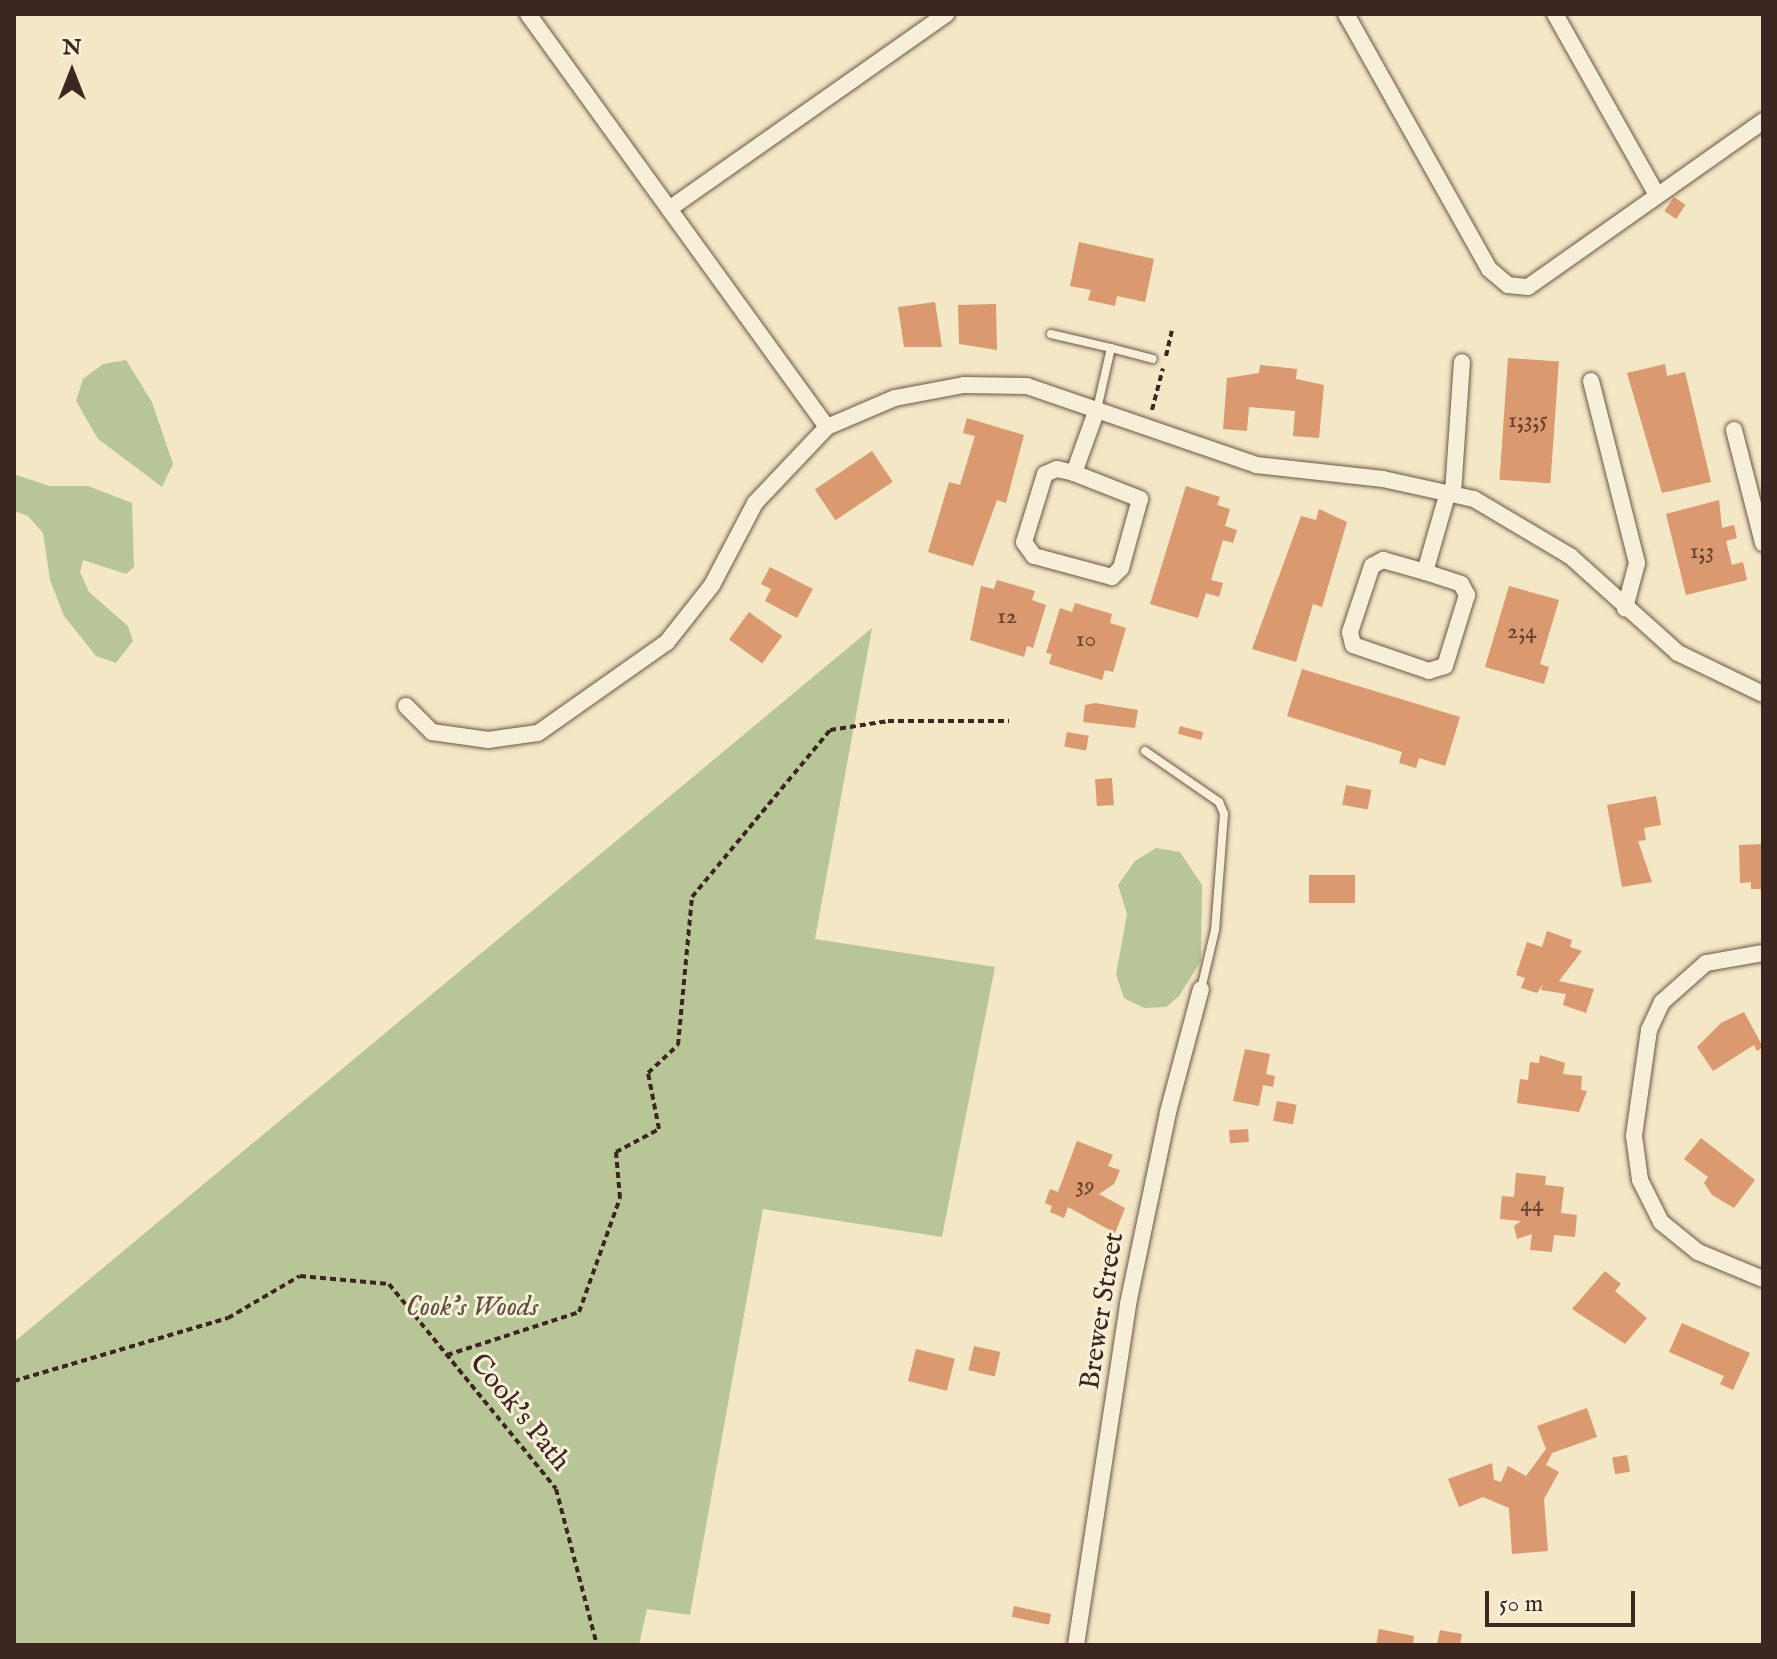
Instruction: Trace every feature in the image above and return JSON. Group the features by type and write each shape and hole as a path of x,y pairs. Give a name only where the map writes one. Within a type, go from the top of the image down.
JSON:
{"street":[{"path":"528,14 827,427"},
{"path":"669,209 946,14"},
{"path":"1346,14 1489,269 1508,285 1528,287 1656,193 1763,121"},
{"path":"1555,14 1656,193"},
{"path":"1425,572 1451,492 1462,362"},
{"path":"1591,381 1637,563 1625,608"},
{"path":"406,706 432,732 488,740 538,733 609,689 667,642 712,585 755,503 827,427 895,398 964,385 1027,386 1247,463 1451,492 1537,531 1678,653 1763,694"},
{"path":"1074,473 1097,409"},
{"path":"1734,430 1763,543"},
{"path":"1057,469 1074,473 1140,499 1121,568 1112,577 1034,556 1025,547 1045,474 1057,469"},
{"path":"1383,560 1425,572 1461,584 1467,595 1445,666 1429,671 1353,645 1350,632 1372,566 1383,560"},
{"path":"1763,953 1706,963 1662,1002 1645,1048 1634,1136 1640,1180 1661,1222 1698,1252 1763,1279"},
{"name":"Brewer Street","path":"1076,1645 1128,1304 1168,1112 1201,989"}],"lane":[{"path":"1051,334 1153,359"},
{"path":"1097,409 1111,348"},
{"path":"1145,751 1219,802 1224,814 1215,930 1201,989"}],"path":[{"path":"1150,416 1158,388"},
{"path":"447,1355 579,1312 620,1198 616,1152 659,1129 648,1073 678,1045 692,897 830,730 888,721 1009,721"},
{"name":"Cook's Path","path":"14,1381 228,1318 300,1276 389,1284 556,1489 597,1645"}],"green space":[{"path":"126,360 152,402 173,464 162,487 98,439 76,401 83,379 103,364"},
{"path":"14,474 49,486 88,486 132,503 134,567 126,574 83,560 80,572 89,592 128,626 133,641 116,663 96,656 64,616 50,580 43,533 28,516 14,511"},
{"name":"Cook's Woods","path":"872,628 815,939 995,967 942,1237 763,1209 690,1615 647,1609 639,1645 14,1645 14,1342"},
{"path":"1156,848 1180,852 1202,885 1201,961 1179,996 1166,1007 1144,1008 1124,998 1116,974 1127,914 1118,885 1135,861"}],"building":[{"path":"1674,197 1686,205 1676,219 1664,211"},
{"path":"1079,242 1154,259 1145,302 1117,296 1115,306 1088,300 1091,290 1070,286"},
{"path":"935,302 942,347 904,347 898,307"},
{"path":"996,304 997,350 959,344 958,305"},
{"path":"1508,358 1559,362 1550,483 1499,480"},
{"path":"1665,364 1667,376 1685,372 1711,482 1662,493 1627,373"},
{"path":"1260,365 1297,369 1296,379 1324,385 1319,438 1293,436 1295,411 1249,407 1247,431 1223,429 1227,378 1259,373"},
{"path":"967,418 1024,435 1006,503 997,500 973,566 928,552 949,482 960,485 975,436 963,433"},
{"path":"872,451 893,482 835,520 815,490"},
{"path":"1186,486 1220,497 1217,505 1230,509 1225,526 1237,530 1233,543 1223,540 1211,580 1223,583 1219,597 1206,593 1198,618 1150,604"},
{"path":"1719,500 1722,528 1734,525 1737,538 1726,541 1732,565 1743,562 1747,580 1686,595 1666,514"},
{"path":"1319,509 1347,522 1322,607 1313,604 1296,662 1252,649 1301,516 1316,520"},
{"path":"770,567 813,589 797,618 765,601 771,589 761,584"},
{"path":"997,580 1035,591 1032,600 1046,605 1033,648 1027,646 1024,657 970,640 981,586 994,589"},
{"path":"1509,586 1559,600 1540,664 1549,667 1544,684 1485,667"},
{"path":"1075,603 1112,614 1110,623 1126,628 1113,672 1105,670 1102,680 1049,664 1052,654 1046,653 1060,608 1072,612"},
{"path":"749,612 782,636 762,664 729,640"},
{"path":"1302,669 1460,717 1445,766 1419,758 1416,768 1399,763 1402,752 1287,716"},
{"path":"1095,703 1138,710 1135,728 1083,722 1085,705"},
{"path":"1180,726 1203,732 1201,740 1178,734"},
{"path":"1067,732 1089,736 1086,751 1064,747"},
{"path":"1112,778 1114,805 1097,806 1095,779"},
{"path":"1346,785 1372,790 1368,810 1342,805"},
{"path":"1656,796 1661,825 1644,828 1646,840 1638,841 1652,882 1622,887 1607,805"},
{"path":"1763,844 1763,889 1751,889 1751,882 1740,883 1739,845"},
{"path":"1309,875 1355,875 1355,903 1309,903"},
{"path":"1547,931 1572,940 1570,947 1582,951 1559,981 1594,989 1586,1013 1563,1005 1566,994 1541,990 1543,984 1537,993 1521,988 1525,978 1516,975 1527,942 1542,947"},
{"path":"1744,1012 1763,1047 1757,1051 1754,1045 1713,1071 1697,1047 1721,1023"},
{"path":"1245,1049 1270,1054 1266,1074 1275,1076 1273,1087 1263,1085 1259,1106 1233,1101"},
{"path":"1540,1055 1565,1063 1563,1074 1582,1076 1581,1090 1587,1091 1579,1112 1517,1103 1520,1079 1528,1080 1530,1062 1539,1063"},
{"path":"1277,1101 1297,1105 1293,1124 1273,1121"},
{"path":"1248,1129 1249,1142 1230,1143 1229,1130"},
{"path":"1701,1138 1755,1180 1734,1208 1712,1195 1704,1183 1708,1177 1684,1159"},
{"path":"1077,1141 1113,1155 1108,1166 1120,1170 1114,1184 1099,1194 1125,1208 1115,1233 1068,1207 1064,1218 1050,1212 1052,1206 1045,1203 1050,1189 1058,1192"},
{"path":"1516,1173 1546,1176 1545,1185 1564,1187 1561,1213 1577,1215 1575,1237 1554,1235 1552,1252 1530,1250 1532,1234 1517,1239 1514,1226 1521,1221 1500,1219 1502,1196 1514,1197"},
{"path":"1605,1271 1621,1284 1615,1291 1647,1318 1625,1344 1572,1309"},
{"path":"1682,1323 1750,1353 1733,1390 1720,1384 1724,1376 1669,1352"},
{"path":"974,1346 1000,1352 995,1376 968,1370"},
{"path":"916,1349 955,1359 947,1391 908,1381"},
{"path":"1587,1408 1597,1437 1552,1453 1546,1465 1559,1472 1544,1499 1548,1551 1512,1554 1509,1508 1483,1497 1459,1507 1448,1479 1492,1463 1494,1480 1501,1482 1508,1466 1526,1476 1546,1449 1537,1426"},
{"path":"1627,1455 1630,1472 1615,1474 1612,1458"},
{"path":"1014,1606 1051,1614 1049,1625 1012,1617"},
{"path":"1379,1629 1414,1636 1413,1645 1376,1645"},
{"path":"1440,1630 1462,1634 1460,1645 1437,1645"}]}
